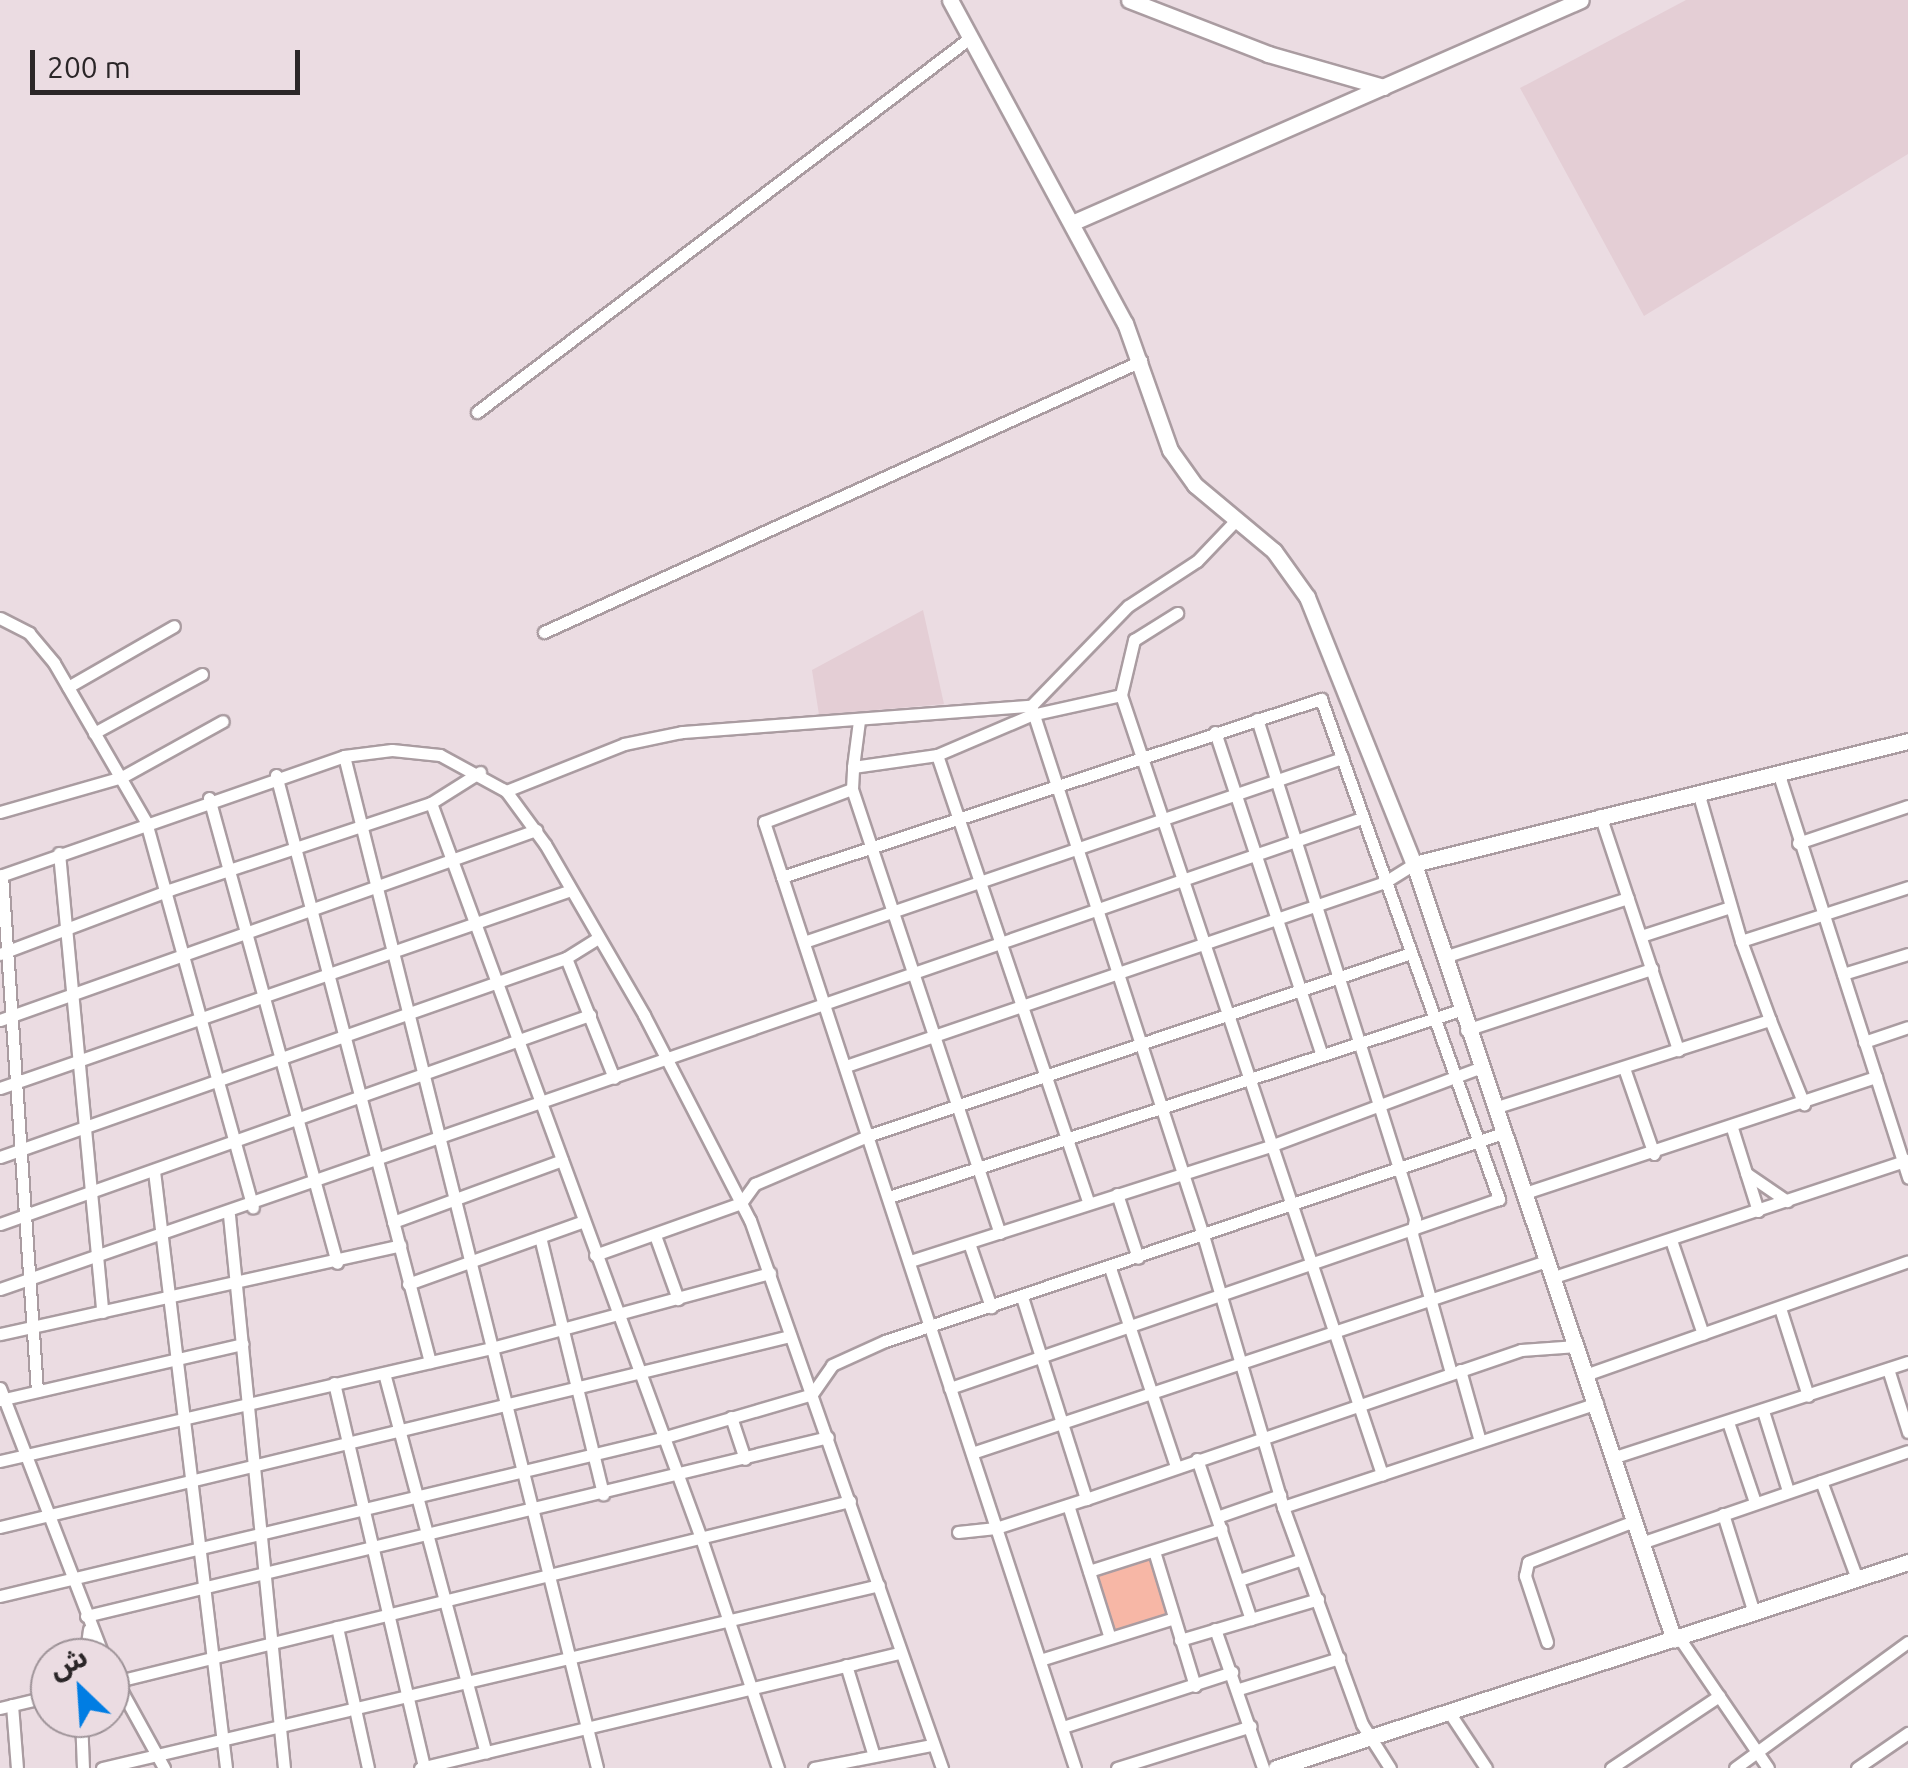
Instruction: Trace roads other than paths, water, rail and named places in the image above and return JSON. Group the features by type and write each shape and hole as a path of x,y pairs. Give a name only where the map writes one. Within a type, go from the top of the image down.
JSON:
{"street":[{"path":"950,0 1074,222 1141,361 1170,450 1195,485 1274,551 1307,598 1414,864 1466,1030 1556,1276 1612,1458 1677,1640 1768,1768"},
{"path":"1129,0 1268,54 1383,87"},
{"path":"1074,222 1580,0"},
{"path":"478,412 970,38"},
{"path":"544,632 1141,361"},
{"path":"853,767 937,756 1031,710 1128,606 1196,561 1236,520"},
{"path":"1177,613 1134,640 1120,695 1230,1012 1382,1474"},
{"path":"0,618 29,633 68,687 146,822 169,890 239,1142 253,1207"},
{"path":"68,687 174,626"},
{"path":"94,733 202,674"},
{"path":"506,791 624,744 682,732 1031,710 1120,695"},
{"path":"782,878 1142,755 1321,699 1408,954 1499,1199 1412,1234 950,1388"},
{"path":"1031,710 1119,972 1243,1366 1281,1501 1370,1738 1390,1768"},
{"path":"1257,719 1415,1219 1412,1234 1428,1304 1480,1441"},
{"path":"0,812 122,777 223,721"},
{"path":"860,722 852,788 1000,1233"},
{"path":"1215,732 1321,1052"},
{"path":"846,1066 1384,882 1414,864 1908,742"},
{"path":"37,1390 16,1082 6,1018 1,875 209,798 344,756 427,752 480,772 506,791 536,830 668,1058 741,1202 828,1437 930,1745 942,1768"},
{"path":"344,756 596,1768"},
{"path":"937,756 1089,1203"},
{"path":"804,942 1342,758"},
{"path":"4,953 169,890 431,804 480,772"},
{"path":"1778,772 1908,1178"},
{"path":"276,775 430,1362"},
{"path":"852,788 764,819 1075,1768"},
{"path":"1698,792 1741,941 1804,1104"},
{"path":"209,798 337,1264"},
{"path":"431,804 638,1376 701,1538 747,1690 778,1768"},
{"path":"1798,844 1908,806"},
{"path":"1600,815 1678,1050"},
{"path":"0,1289 253,1207 376,1160 1362,818"},
{"path":"6,1018 536,830"},
{"path":"59,854 102,1312"},
{"path":"1741,941 1908,887"},
{"path":"0,1088 572,890"},
{"path":"1444,958 1628,898"},
{"path":"1640,936 1730,908"},
{"path":"0,1157 497,985 566,958 598,938"},
{"path":"595,1256 656,1238 741,1202 755,1184 870,1135 1408,954"},
{"path":"1843,974 1908,954"},
{"path":"566,958 614,1078"},
{"path":"1466,1030 1652,970"},
{"path":"889,1197 1360,1038 1460,1010"},
{"path":"0,1224 518,1044 590,1015"},
{"path":"1494,1108 1770,1020"},
{"path":"1864,1042 1908,1027"},
{"path":"910,1261 1273,1145 1479,1068"},
{"path":"1624,1068 1654,1154"},
{"path":"1525,1193 1654,1154 1876,1078"},
{"path":"1732,1128 1758,1212"},
{"path":"0,1596 593,1451 662,1438 812,1394 832,1365 852,1353 1503,1133"},
{"path":"394,1222 562,1160"},
{"path":"1556,1276 1905,1161"},
{"path":"154,1170 196,1550 226,1768"},
{"path":"1746,1172 1787,1202"},
{"path":"1117,1194 1138,1258"},
{"path":"229,1215 284,1768"},
{"path":"408,1284 584,1221"},
{"path":"540,1237 604,1494"},
{"path":"656,1238 678,1299"},
{"path":"1671,1240 1703,1334"},
{"path":"969,1243 991,1307"},
{"path":"0,1334 337,1264 400,1246"},
{"path":"972,1453 1154,1396 1549,1260"},
{"path":"1588,1374 1908,1261"},
{"path":"1110,1268 1176,1466"},
{"path":"0,1461 492,1348 770,1273"},
{"path":"1022,1297 1086,1499"},
{"path":"1780,1308 1808,1396"},
{"path":"0,1526 350,1447 790,1336"},
{"path":"95,1638 52,1514 2,1395 243,1344"},
{"path":"958,1532 996,1528 1068,1505 1260,1436 1530,1347 1576,1346"},
{"path":"1612,1458 1908,1362"},
{"path":"1888,1369 1908,1432"},
{"path":"384,1373 486,1753"},
{"path":"334,1384 410,1698 422,1768 900,1653"},
{"path":"1089,1571 1154,1551 1281,1501 1382,1474 1597,1403"},
{"path":"1763,1411 1788,1491"},
{"path":"731,1417 745,1459"},
{"path":"1728,1422 1755,1502"},
{"path":"88,1623 201,1590 677,1477 828,1437"},
{"path":"1642,1543 1908,1451"},
{"path":"1197,1459 1251,1619"},
{"path":"1822,1481 1856,1579"},
{"path":"130,1679 850,1501"},
{"path":"1068,1505 1110,1638"},
{"path":"1723,1514 1754,1613"},
{"path":"1547,1642 1526,1576 1528,1562 1634,1521"},
{"path":"1154,1551 1195,1686"},
{"path":"1239,1580 1302,1558"},
{"path":"1276,1768 1908,1562"},
{"path":"102,1768 160,1763 282,1727 878,1585"},
{"path":"1180,1640 1318,1599"},
{"path":"1040,1660 1174,1618"},
{"path":"87,1638 88,1623"},
{"path":"337,1627 368,1768"},
{"path":"1215,1629 1240,1688 1263,1768"},
{"path":"1735,1768 1908,1642"},
{"path":"1240,1688 1339,1658"},
{"path":"846,1665 874,1756"},
{"path":"1063,1727 1232,1672"},
{"path":"1611,1768 1718,1696"},
{"path":"6,1706 17,1768"},
{"path":"130,1712 160,1763"},
{"path":"1449,1712 1486,1768"},
{"path":"1116,1768 1252,1726"},
{"path":"1856,1768 1908,1733"},
{"path":"82,1738 83,1768"},
{"path":"814,1768 930,1745"}]}
